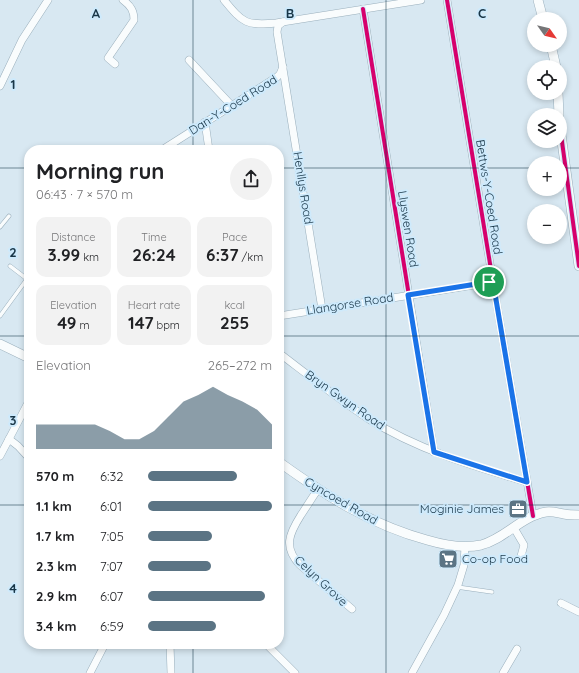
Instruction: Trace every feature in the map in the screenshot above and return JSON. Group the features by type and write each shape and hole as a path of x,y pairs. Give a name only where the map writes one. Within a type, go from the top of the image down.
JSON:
{"street":[{"path":"0,86 22,40 48,0"},
{"path":"115,64 108,58 134,20 134,13 131,7 123,0"},
{"path":"224,0 239,17 247,22 258,24 283,22 363,9 373,4 421,0"},
{"name":"Bettws-Y-Coed Road","path":"447,0 533,516"},
{"path":"538,0 541,12"},
{"name":"Llyswen Road","path":"363,9 434,452"},
{"name":"Dan-Y-Coed Road","path":"170,145 280,74 283,67 278,26 283,22"},
{"path":"189,60 232,106"},
{"name":"Henllys Road","path":"283,67 322,309"},
{"path":"205,122 208,145"},
{"path":"562,148 579,266"},
{"name":"Llangorse Road","path":"284,315 493,282"},
{"path":"0,344 24,356"},
{"name":"Bryn Gwyn Road","path":"284,357 368,418 416,444 434,452 527,482"},
{"path":"0,456 24,410"},
{"path":"9,439 24,453"},
{"name":"Cyncoed Road","path":"284,465 318,489 363,516 392,529 436,542 465,546 489,542 533,516 550,512 564,515 579,515"},
{"name":"Celyn Grove","path":"318,489 292,531 289,544 291,552 300,565 352,609"},
{"name":"Cyncoed Road","path":"564,515 579,521"},
{"path":"514,528 524,544 521,556"},
{"path":"412,673 457,588 464,565 465,546"},
{"path":"561,602 579,612"},
{"path":"90,673 102,649"},
{"path":"170,649 171,673"},
{"path":"271,649 295,673"},
{"path":"503,673 517,650"}],"lane":[{"path":"0,227 9,216"},
{"path":"10,266 24,277"},
{"path":"0,316 24,283"},
{"path":"457,588 492,592"}],"cycle path":[{"path":"447,0 533,516"},
{"path":"363,9 434,452"},
{"path":"563,148 579,266"}],"place":[{"name":"Moginie James","path":"518,509"},
{"name":"Co-op Food","path":"448,559"}],"route":[{"path":"489,282 493,282 527,482 434,452 408,295 489,282"}]}
